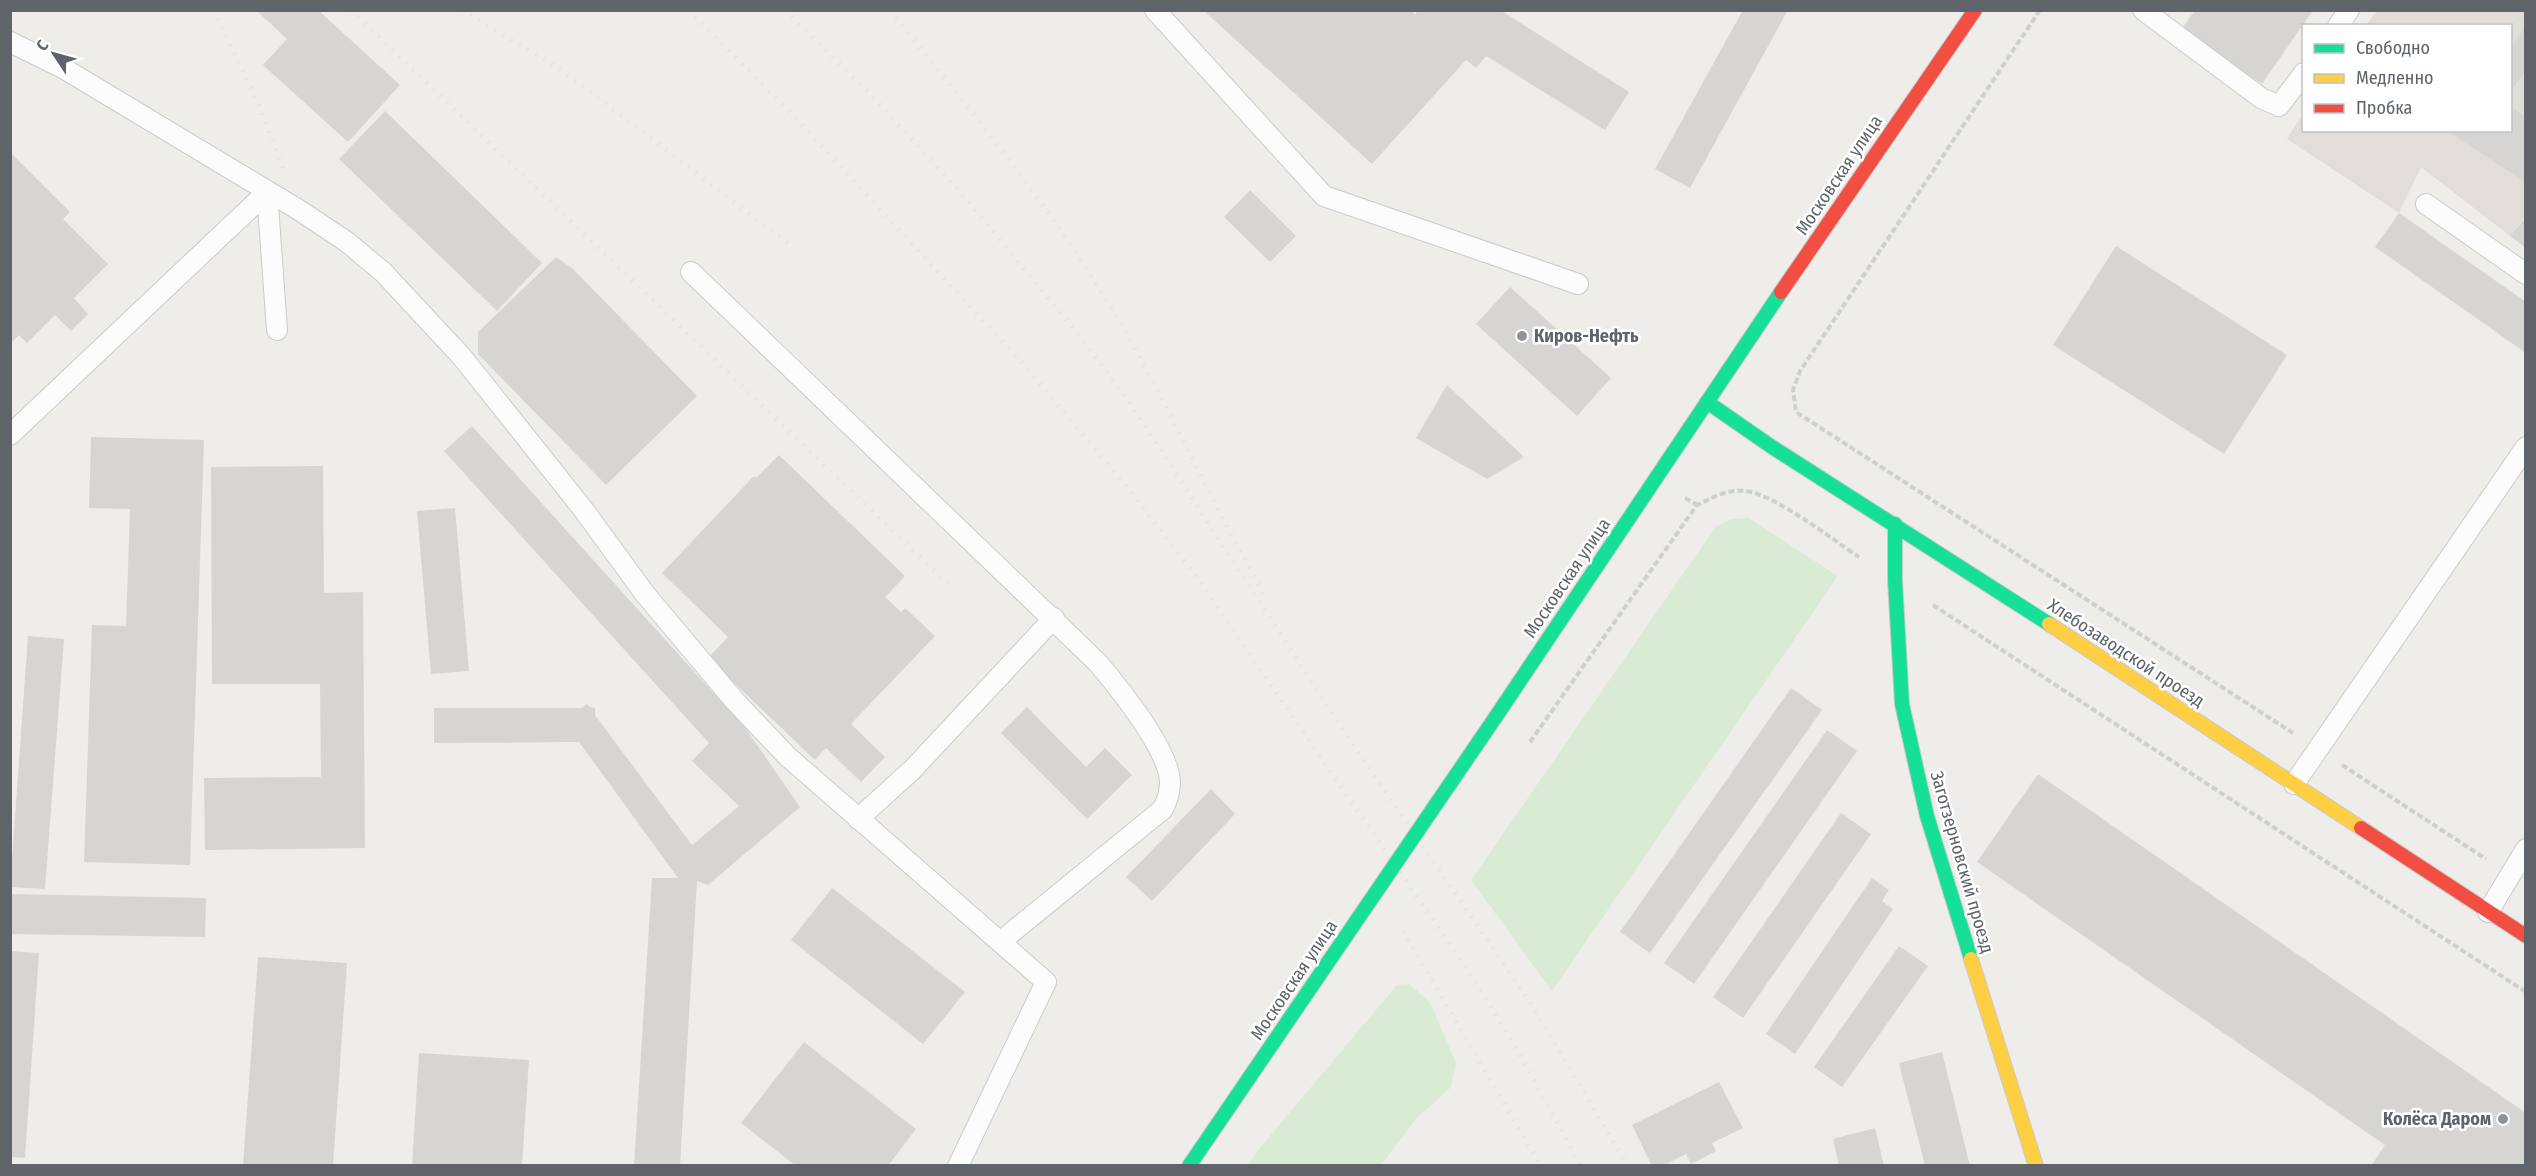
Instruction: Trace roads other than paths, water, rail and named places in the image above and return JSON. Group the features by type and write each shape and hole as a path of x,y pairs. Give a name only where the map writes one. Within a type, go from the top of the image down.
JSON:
{"street":[{"name":"Московская улица","path":"1189,1166 1975,10"},
{"name":"Хлебозаводской проезд","path":"1707,402 1772,447 2295,784 2526,936"},
{"name":"Заготзерновский проезд","path":"1895,525 1894,580 1902,704 1927,816 2036,1166"}],"lane":[{"path":"1155,10 1324,196 1578,284"},
{"path":"2144,10 2261,98 2279,106 2302,76"},
{"path":"2339,24 2349,10"},
{"path":"10,42 63,68 267,192 347,242 383,272 469,366 583,509 645,594 734,700 787,756 1046,982 958,1166"},
{"path":"267,192 277,330"},
{"path":"10,435 267,192"},
{"path":"2426,204 2526,274"},
{"path":"691,272 1054,618 1098,663 1145,724 1165,765 1170,780 1169,796 1162,809 1000,942"},
{"path":"2295,784 2526,447"},
{"path":"858,819 912,770 1054,618"},
{"path":"2488,912 2526,849"}],"railway":[{"path":"214,10 259,105 283,168"},
{"path":"351,10 949,585"},
{"path":"462,10 547,61 583,86 794,248"},
{"path":"688,10 788,110 1017,357 1122,481 1191,569 1477,984 1516,1048 1581,1166"},
{"path":"785,10 870,94 955,186 1073,328 1128,400 1337,721 1530,1002 1628,1166"},
{"path":"890,10 1009,160 1092,276 1155,386 1226,525 1264,593"},
{"path":"1403,931 1541,1166"}],"place":[{"name":"Киров-Нефть","path":"1522,336"},
{"name":"Колёса Даром","path":"2503,1119"}]}
